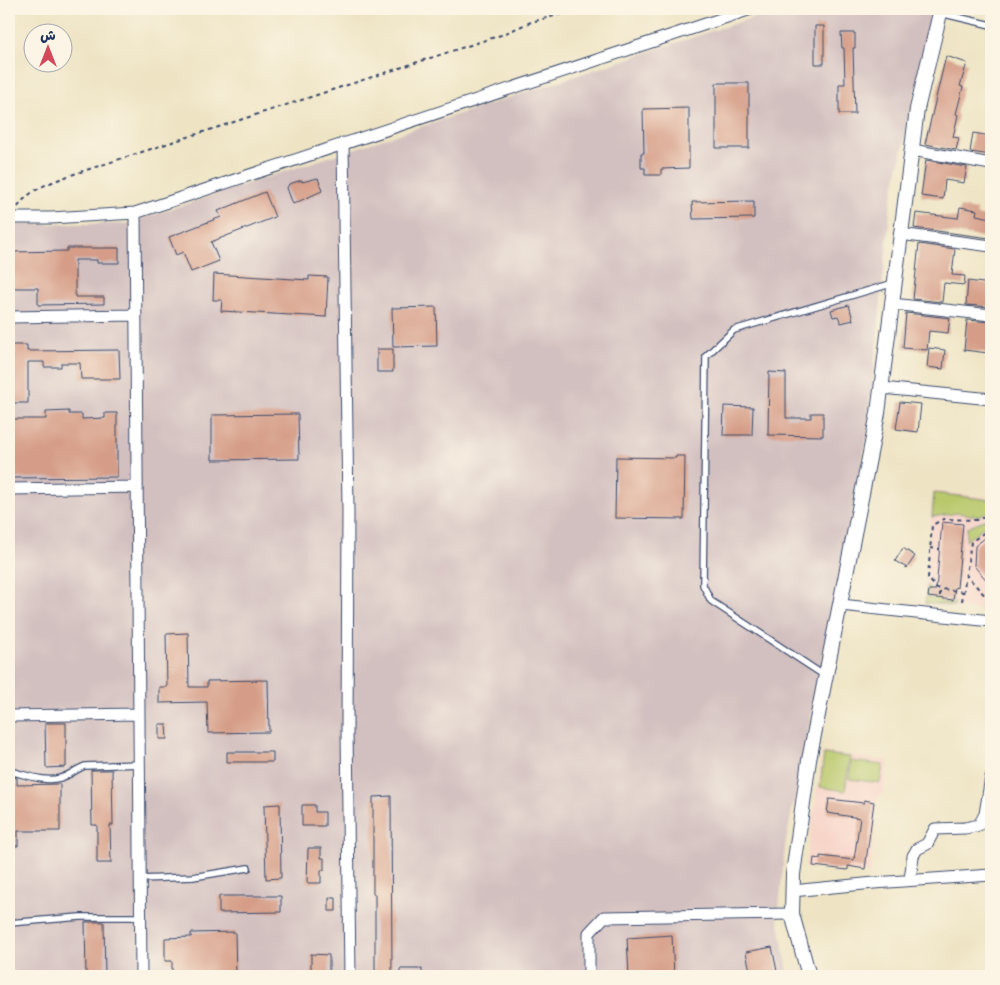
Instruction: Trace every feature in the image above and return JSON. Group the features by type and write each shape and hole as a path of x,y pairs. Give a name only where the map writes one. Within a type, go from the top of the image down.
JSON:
{"street":[{"path":"10,218 135,213 751,9"},
{"path":"809,976 792,914 792,874 809,760 878,413 917,109 941,11"},
{"path":"342,143 348,510 347,730 350,976"},
{"path":"912,150 991,164"},
{"path":"135,213 142,976"},
{"path":"900,234 991,246"},
{"path":"892,304 991,315"},
{"path":"9,317 136,315"},
{"path":"882,388 991,398"},
{"path":"9,489 138,487"},
{"path":"841,605 991,621"},
{"path":"9,716 140,714"},
{"path":"910,880 917,849 927,844 935,829 965,828 980,825 988,814 991,776"},
{"path":"792,892 910,880 991,875"},
{"path":"589,976 589,933 604,917 792,914"}],"lane":[{"path":"941,11 991,25"},
{"path":"826,676 712,601 703,585 706,356 734,330 894,283"},
{"path":"9,771 50,780 62,778 85,766 140,764"},
{"path":"140,879 192,876 248,868"},
{"path":"9,923 80,917 140,917"}],"path":[{"path":"10,218 22,200 44,186 68,176 501,35 531,22 582,9"},
{"path":"963,592 936,588 928,578 932,525 944,518 976,520 991,515"},
{"path":"962,601 971,542 985,532"},
{"path":"930,548 940,549"},
{"path":"965,574 991,602"},
{"path":"940,589 940,596"}],"shaded area":[{"path":"779,9 933,9 891,202 867,436 785,846 778,919 789,976 9,976 9,224 125,224"},
{"path":"933,491 991,498 991,611 924,604"},
{"path":"823,752 888,761 883,793 877,796 870,873 805,867"}],"green space":[{"path":"934,493 991,500 991,511 978,516 958,513 932,517"},
{"path":"991,517 991,521 966,541 967,527"},
{"path":"927,585 931,589 929,589 928,598 938,597 942,602 955,602 954,606 925,603"},
{"path":"824,754 850,757 845,791 820,787"},
{"path":"851,761 883,765 880,783 849,779"}],"building":[{"path":"815,26 824,26 824,64 815,64"},
{"path":"841,33 855,33 855,48 853,48 855,114 839,114 839,84 845,84 844,48 842,48"},
{"path":"946,56 967,63 960,86 963,87 956,114 958,115 953,137 959,138 956,150 925,144"},
{"path":"716,83 749,83 749,148 716,148"},
{"path":"689,108 689,168 661,169 661,175 645,175 645,168 641,168 641,153 644,153 643,109"},
{"path":"973,133 991,136 991,155 970,152"},
{"path":"926,160 967,167 964,183 945,180 943,199 921,196"},
{"path":"318,178 322,191 293,204 287,188 289,184"},
{"path":"265,192 275,217 211,242 219,261 191,272 183,252 176,255 169,237 221,217 218,211"},
{"path":"754,201 754,218 693,219 692,202"},
{"path":"960,207 977,210 976,215 991,218 990,238 914,228 916,213 958,218"},
{"path":"919,244 955,249 952,275 965,276 964,285 944,283 942,302 913,299"},
{"path":"67,248 119,248 119,263 75,260 75,297 104,297 104,304 38,305 38,288 9,288 9,252 67,251"},
{"path":"214,274 309,280 309,276 328,277 326,317 221,311 222,300 213,300"},
{"path":"968,281 991,284 991,307 966,305"},
{"path":"849,305 853,320 841,323 838,316 833,317 831,310"},
{"path":"436,307 437,346 393,347 392,308"},
{"path":"906,313 950,318 948,333 929,331 927,350 903,348"},
{"path":"967,320 991,322 988,353 964,350"},
{"path":"9,345 27,345 27,351 119,350 120,379 81,379 80,363 61,363 61,367 44,367 44,362 28,362 28,403 9,403"},
{"path":"929,348 945,350 943,369 927,367"},
{"path":"377,349 393,349 393,372 377,372"},
{"path":"769,372 786,373 786,418 811,418 811,413 823,413 823,436 768,435"},
{"path":"900,402 921,404 918,432 896,429"},
{"path":"724,406 753,407 752,435 723,435"},
{"path":"69,411 69,414 82,414 82,419 105,418 105,413 117,413 117,477 10,478 9,419 46,419 46,412"},
{"path":"298,414 299,459 212,460 212,415"},
{"path":"676,456 685,456 684,519 615,518 616,457 676,458"},
{"path":"942,522 963,524 957,588 955,587 953,600 928,597 929,590 936,590"},
{"path":"991,533 991,585 974,566 975,546"},
{"path":"903,548 915,556 907,568 895,561"},
{"path":"188,633 189,687 207,687 207,681 268,680 269,732 208,733 207,702 159,703 159,687 167,687 166,634"},
{"path":"45,723 66,723 66,767 46,768"},
{"path":"159,724 166,724 167,739 159,739"},
{"path":"227,752 273,752 273,762 227,762"},
{"path":"91,770 112,770 113,825 110,825 111,863 97,863 97,825 92,825"},
{"path":"9,776 17,778 17,785 60,784 60,831 18,831 18,846 9,846"},
{"path":"391,796 392,976 375,976 373,797"},
{"path":"829,799 864,803 864,800 874,802 865,869 848,866 848,870 813,866 814,858 820,859 820,856 854,860 860,818 827,813"},
{"path":"280,804 281,878 266,879 264,805"},
{"path":"302,805 315,805 315,812 325,812 325,826 302,826"},
{"path":"308,848 321,848 321,858 324,858 324,870 321,870 321,883 307,883"},
{"path":"219,896 281,896 281,912 219,913"},
{"path":"329,898 336,898 336,911 329,911"},
{"path":"85,922 104,922 105,976 86,976"},
{"path":"235,932 236,976 172,976 172,961 165,961 165,938 191,937 191,933"},
{"path":"672,935 674,976 629,976 627,938"},
{"path":"772,947 778,976 751,976 746,952"},
{"path":"311,954 329,955 329,976 311,976"},
{"path":"400,969 422,969 422,976 400,976"}]}
